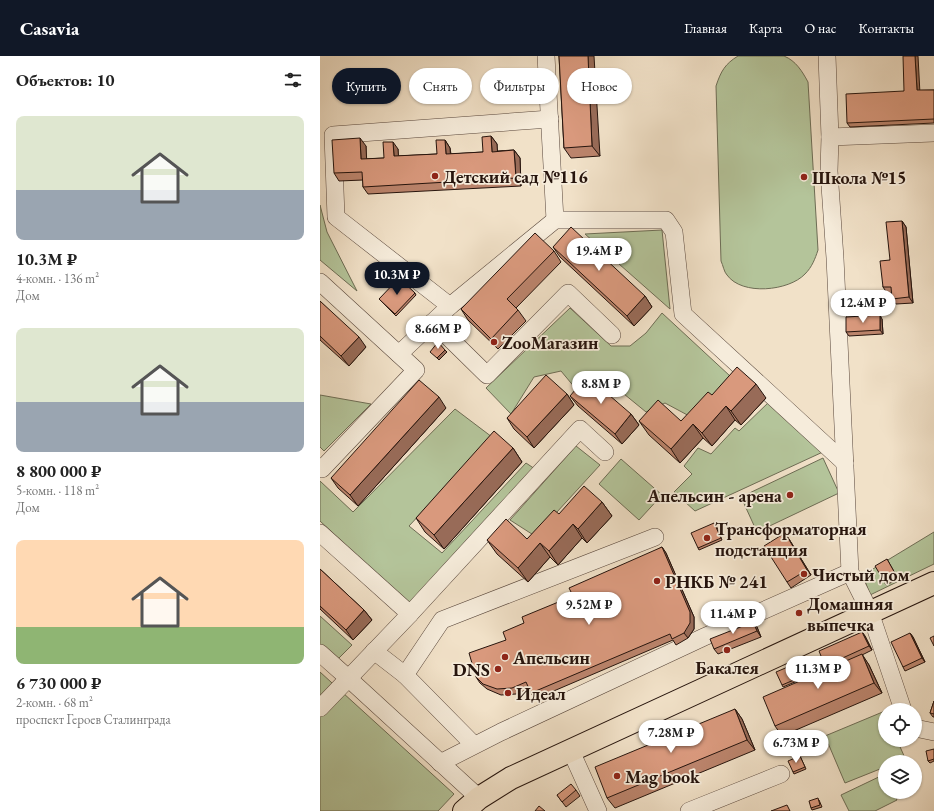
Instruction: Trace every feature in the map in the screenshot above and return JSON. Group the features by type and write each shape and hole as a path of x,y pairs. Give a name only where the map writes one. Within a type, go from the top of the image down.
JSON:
{"main road":[{"path":"471,804 511,778 934,583"}],"street":[{"path":"546,56 556,220"},
{"path":"827,56 830,137 829,171 835,258 850,572 870,612 901,703"},
{"path":"450,306 336,217 333,134 550,119"},
{"path":"830,137 934,133"},
{"path":"399,354 450,306 556,220 666,220 674,232 683,314 845,463"},
{"path":"320,282 416,370 322,469 320,467"},
{"path":"433,322 487,375 568,293 612,335"},
{"path":"320,708 410,614 580,429 605,452"},
{"path":"320,533 410,614"},
{"path":"405,674 442,620 655,537"},
{"path":"440,763 474,745 704,637 850,572"},
{"path":"374,651 405,674 474,745"},
{"path":"320,653 440,763 471,804"},
{"path":"922,729 934,732"},
{"path":"571,751 598,811"},
{"path":"689,811 781,774"}],"green space":[{"path":"738,56 784,56 801,70 808,82 818,250 810,269 798,280 766,289 743,286 734,282 725,272 721,261 716,86 724,68"},
{"path":"320,205 327,232 357,291 320,260"},
{"path":"662,230 670,309 585,234"},
{"path":"570,308 611,346 630,346 646,333 662,313 730,376 693,418 665,403 646,412 602,376 586,377 576,389 561,371 534,377 511,414 486,388"},
{"path":"320,395 371,404 324,451 320,447"},
{"path":"770,401 825,451 695,511 674,492 692,474 684,466 698,448 711,454 735,428 739,431"},
{"path":"455,409 492,437 409,526 442,553 526,463 535,469 410,605 320,521 320,481 353,512"},
{"path":"576,446 600,465 535,536 510,520"},
{"name":"Апельсин - арена","path":"823,458 839,493 757,532 741,497"},
{"path":"621,459 662,495 639,520 599,484"},
{"path":"934,532 934,564 870,595 863,575"},
{"path":"320,616 352,645 337,660 320,645"},
{"path":"320,672 454,794 438,811 320,811"},
{"path":"878,714 878,747 900,747 904,755 878,755 878,770 845,783 825,736"},
{"path":"878,777 878,799 897,800 875,811 849,811 841,795"}],"building":[{"path":"559,56 588,56 589,68 567,68 567,104 590,104 592,146 564,148"},
{"path":"903,56 915,56 917,90 934,90 934,119 847,123 846,94 904,91"},
{"path":"491,136 492,152 514,150 516,178 363,187 362,172 334,173 332,140 360,138 361,159 384,158 383,142 393,142 394,156 437,154 436,140 445,140 446,154 483,152 482,137"},
{"path":"902,221 909,297 892,299 891,287 883,287 880,261 890,260 886,222"},
{"path":"571,227 645,296 627,316 553,247"},
{"path":"535,233 554,251 507,299 518,310 491,339 461,309"},
{"path":"399,278 415,293 395,314 379,299"},
{"path":"320,301 359,337 341,356 320,336"},
{"path":"880,315 880,330 846,332 846,317"},
{"path":"438,342 445,350 437,358 430,352"},
{"path":"737,367 756,384 731,411 726,406 702,433 693,424 671,449 639,421 658,400 681,421 708,392 712,395"},
{"path":"546,375 567,394 527,437 507,418"},
{"path":"587,376 631,414 615,434 570,396"},
{"path":"419,380 439,397 350,495 331,478"},
{"path":"494,431 513,448 434,535 416,518"},
{"path":"584,486 602,502 578,529 573,524 549,551 540,543 518,568 487,540 506,519 527,539 554,510 559,514"},
{"name":"Трансформаторная подстанция","path":"714,523 721,538 698,548 691,533"},
{"path":"785,533 807,570 787,582 764,546"},
{"name":"Апельсин","path":"662,547 690,612 690,623 684,633 672,639 670,634 531,693 526,682 512,688 497,689 483,684 476,677 469,653 506,640 503,632 524,623 522,617 573,596 569,588"},
{"path":"887,559 896,575 884,581 875,566"},
{"path":"320,569 364,610 346,630 320,606"},
{"path":"753,622 757,631 714,649 710,639"},
{"path":"862,632 869,646 825,666 819,651"},
{"path":"910,633 922,658 903,667 891,642"},
{"path":"934,636 934,646 930,638"},
{"path":"862,654 874,683 775,726 763,697"},
{"path":"802,661 808,674 782,685 776,672"},
{"path":"934,701 934,714 930,713"},
{"path":"735,709 747,740 607,798 595,767"},
{"path":"934,749 934,759 928,761 926,751"},
{"path":"800,756 805,767 793,772 788,761"},
{"path":"571,784 576,790 562,802 557,795"},
{"path":"818,798 820,805 811,808 809,801"},
{"path":"787,805 790,811 771,811"},
{"path":"539,806 545,811 535,811"}],"place":[{"name":"Детский сад №116","path":"435,176"},
{"name":"Школа №15","path":"804,177"},
{"name":"ZooМагазин","path":"494,342"},
{"name":"Апельсин - арена","path":"790,495"},
{"name":"Трансформаторная подстанция","path":"707,538"},
{"name":"Чистый дом","path":"804,574"},
{"name":"РНКБ № 241","path":"657,581"},
{"name":"Домашняя выпечка","path":"799,613"},
{"name":"Бакалея","path":"727,650"},
{"name":"Апельсин","path":"505,657"},
{"name":"DNS","path":"498,669"},
{"name":"Идеал","path":"508,693"},
{"name":"Mag book","path":"617,776"}]}
